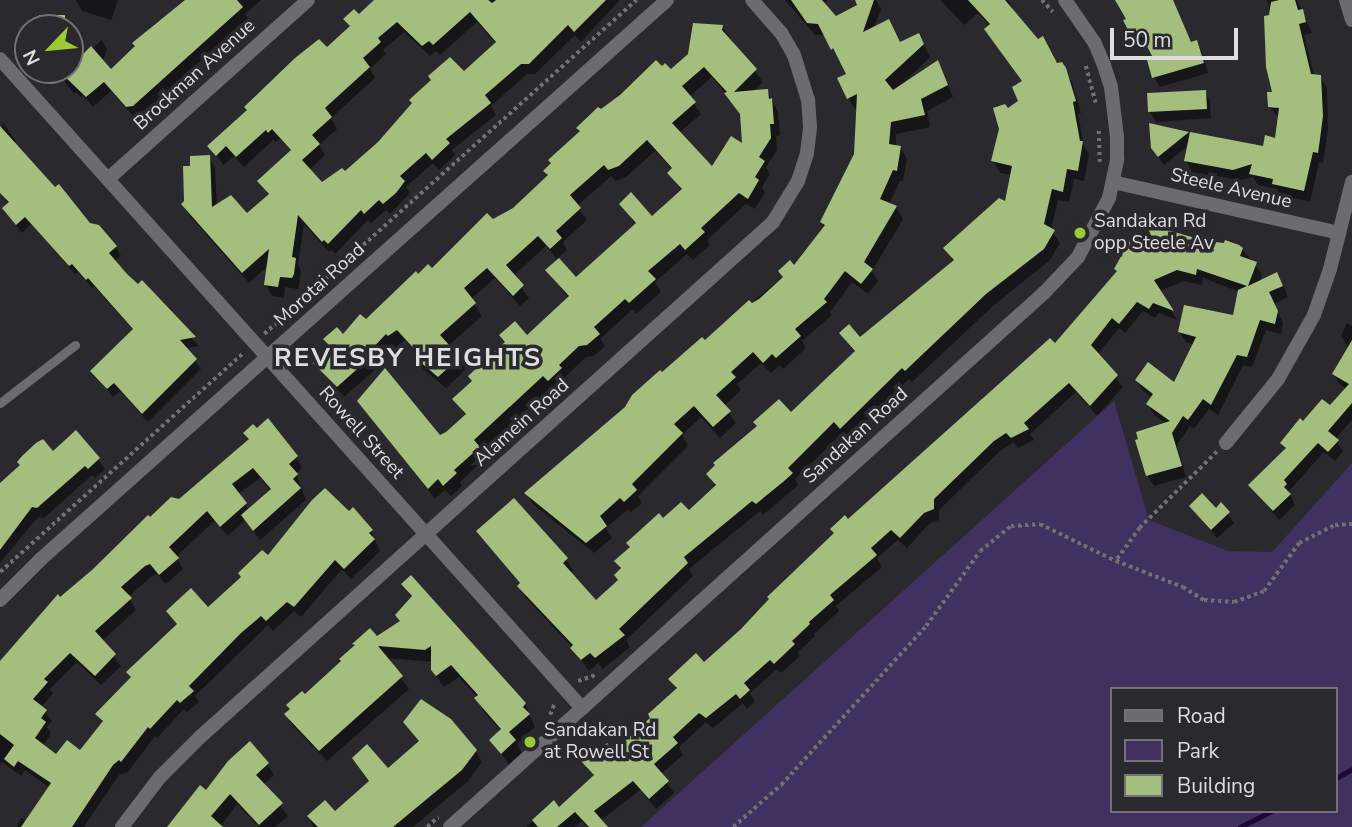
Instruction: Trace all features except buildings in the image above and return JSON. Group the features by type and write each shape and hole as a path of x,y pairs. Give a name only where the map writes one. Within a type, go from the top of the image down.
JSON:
{"street":[{"name":"Brockman Avenue","path":"108,179 308,0"},
{"name":"Morotai Road","path":"0,600 41,559 667,0"},
{"name":"Alamein Road","path":"122,827 137,804 181,755 757,238 787,202 807,153 810,127 808,100 794,55 782,34 752,0"},
{"name":"Sandakan Road","path":"450,827 1065,274 1092,236 1113,183 1117,137 1111,87 1094,42 1065,0"},
{"path":"1346,0 1352,20"},
{"name":"Rowell Street","path":"0,59 582,708"},
{"path":"1226,443 1264,399 1303,336 1322,292 1352,182"},
{"name":"Steele Avenue","path":"1113,183 1339,233"}],"lane":[{"path":"0,403 75,345"}],"path":[{"path":"0,572 636,0"},
{"path":"1042,0 1058,18"},
{"path":"1083,57 1097,111"},
{"path":"1099,125 1100,165"},
{"path":"1116,561 1140,528 1226,443"},
{"path":"733,827 780,785 926,626 980,551 1011,526 1040,524 1116,561 1183,587 1205,600 1234,602 1264,591 1299,543 1335,525 1352,524"},
{"path":"578,681 600,671"}],"green space":[{"path":"1114,401 1149,520 1228,551 1272,552 1352,463 1352,827 641,827"}],"waterway":[{"path":"1338,777 1352,769"},
{"path":"1240,827 1267,813"}],"place":[{"name":"Sandakan Rd opp Steele Av","path":"1080,233"},
{"name":"Sandakan Rd at Rowell St","path":"530,742"}],"district":[{"name":"REVESBY HEIGHTS","path":"408,358"}]}
